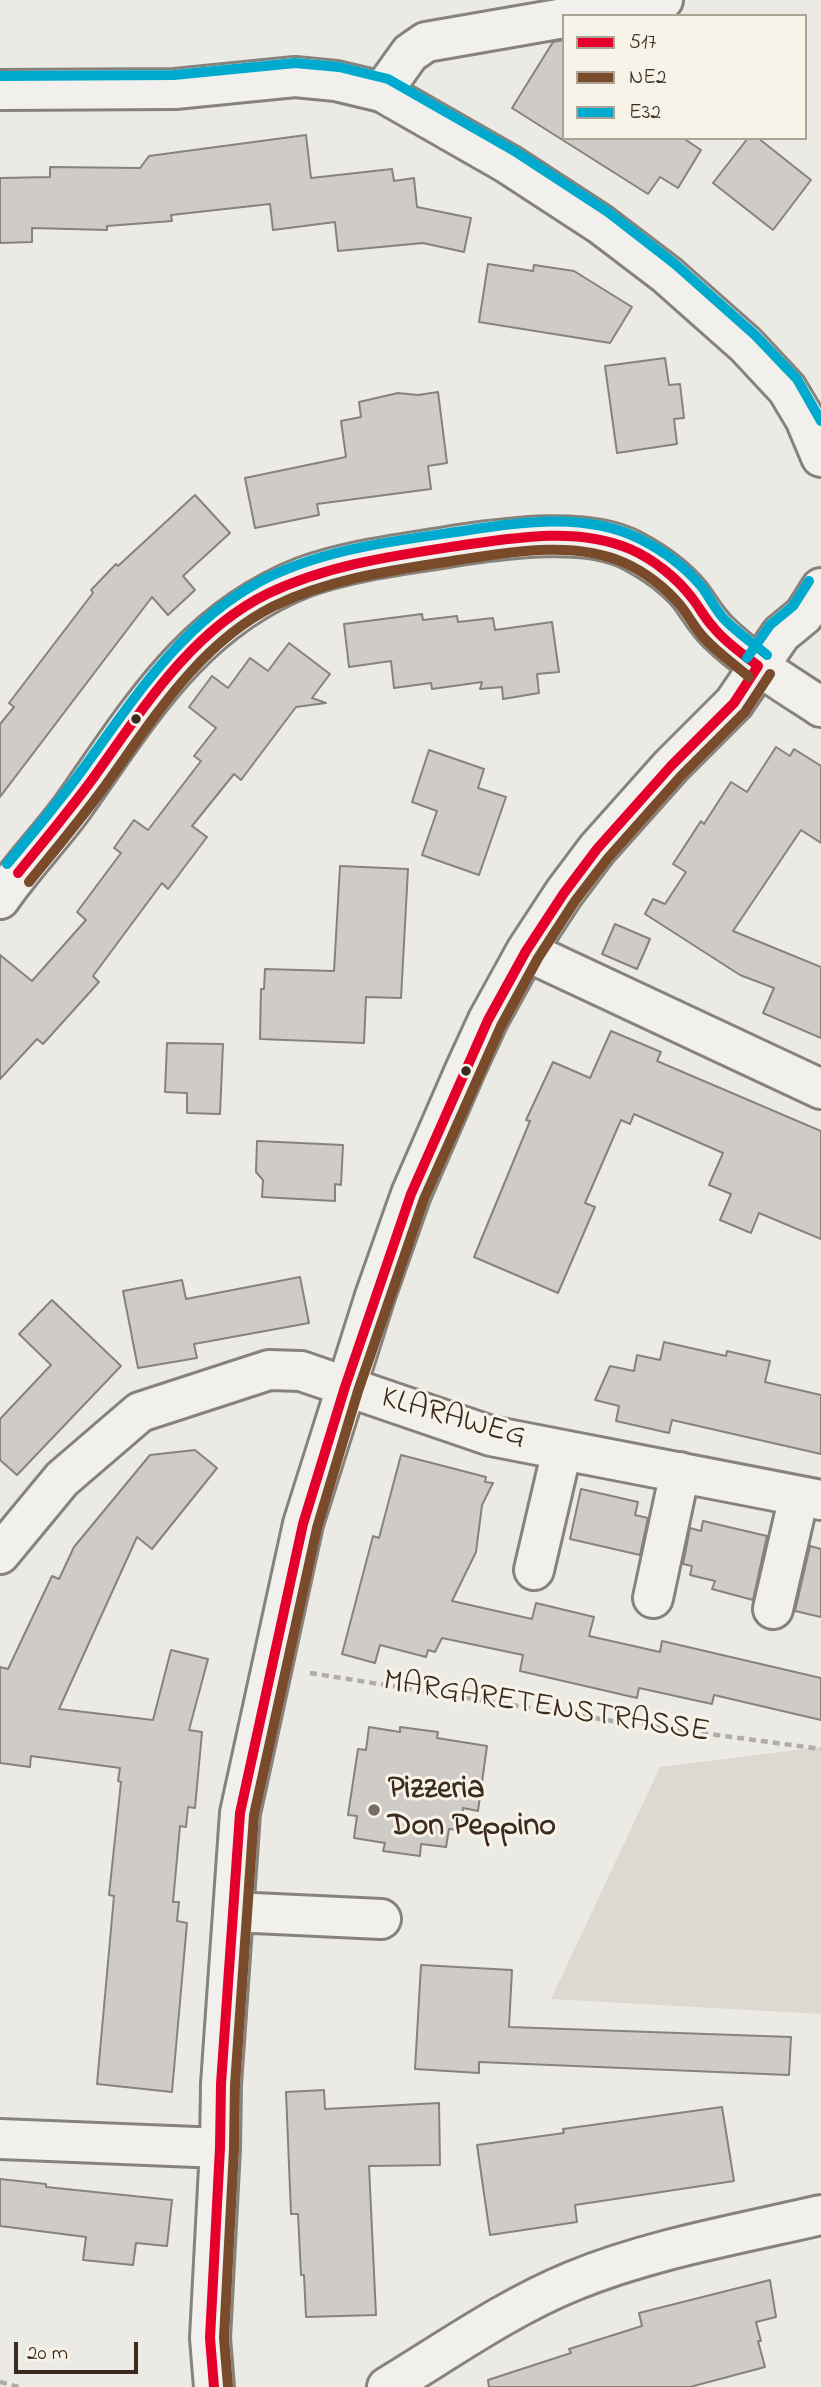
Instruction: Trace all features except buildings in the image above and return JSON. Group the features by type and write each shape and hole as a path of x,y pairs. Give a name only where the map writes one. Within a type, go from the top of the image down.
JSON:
{"street":[{"path":"585,14 650,2"},
{"path":"382,92 410,52 426,42 562,18"},
{"path":"0,90 174,89 295,77 336,81 382,92 509,164 600,224 667,275 746,345 787,389 805,419 821,457"},
{"path":"6,879 69,811 160,684 191,650 241,610 272,593 304,577 358,562 486,541 530,537 569,537 606,542 629,549 656,565 687,592 717,631 758,666 821,707"},
{"path":"214,2387 210,2338 221,2084 240,1813 303,1524 345,1387 411,1194 488,1020 526,951 597,849 671,766 734,703 781,634 804,615 821,588"},
{"path":"526,951 821,1089"},
{"name":"KLARAWEG","path":"0,1554 62,1479 140,1412 269,1370 300,1371 491,1436 810,1498 773,1609"},
{"name":"KLARAWEG","path":"534,1570 562,1450"},
{"path":"653,1598 680,1472"},
{"path":"233,1912 381,1919"},
{"path":"0,2139 220,2148"},
{"path":"387,2387 516,2309 573,2281 643,2258 821,2215"}],"path":[{"name":"MARGARETENSTRASSE","path":"272,1667 613,1721 821,1749"},
{"path":"0,2382 19,2387"}],"shaded area":[{"path":"821,1747 821,2014 551,1999 660,1767"}],"transit line":[{"name":"E32","path":"0,76 174,75 295,63 339,67 388,79 516,152 608,212 675,264 755,335 797,379 821,421"},
{"name":"E32","path":"7,864 65,793 160,665 182,641 231,599 259,582 333,554 384,543 529,522 598,525 640,539 673,560 702,587 726,621 767,655"},
{"name":"517","path":"18,873 170,675 214,629 267,594 336,569 408,554 522,537 566,536 610,542 639,553 664,570 686,591 719,633 758,666"},
{"name":"NE2","path":"29,882 96,798 159,711 200,663 222,641 247,622 274,606 318,588 411,567 521,551 564,550 606,556 633,567 662,587 680,605 705,639 749,677"},
{"name":"E32","path":"747,658 770,625 793,606 809,581"},
{"name":"517","path":"214,2387 210,2338 221,2084 240,1813 303,1524 345,1387 411,1194 488,1020 526,951 597,849 671,766 734,703 758,666"},
{"name":"NE2","path":"228,2386 224,2338 235,2085 254,1815 317,1528 358,1391 424,1199 501,1026 538,958 575,901 608,858 681,776 745,712 770,674"}],"place":[{"name":"Pizzeria Don Peppino","path":"374,1810"}]}
